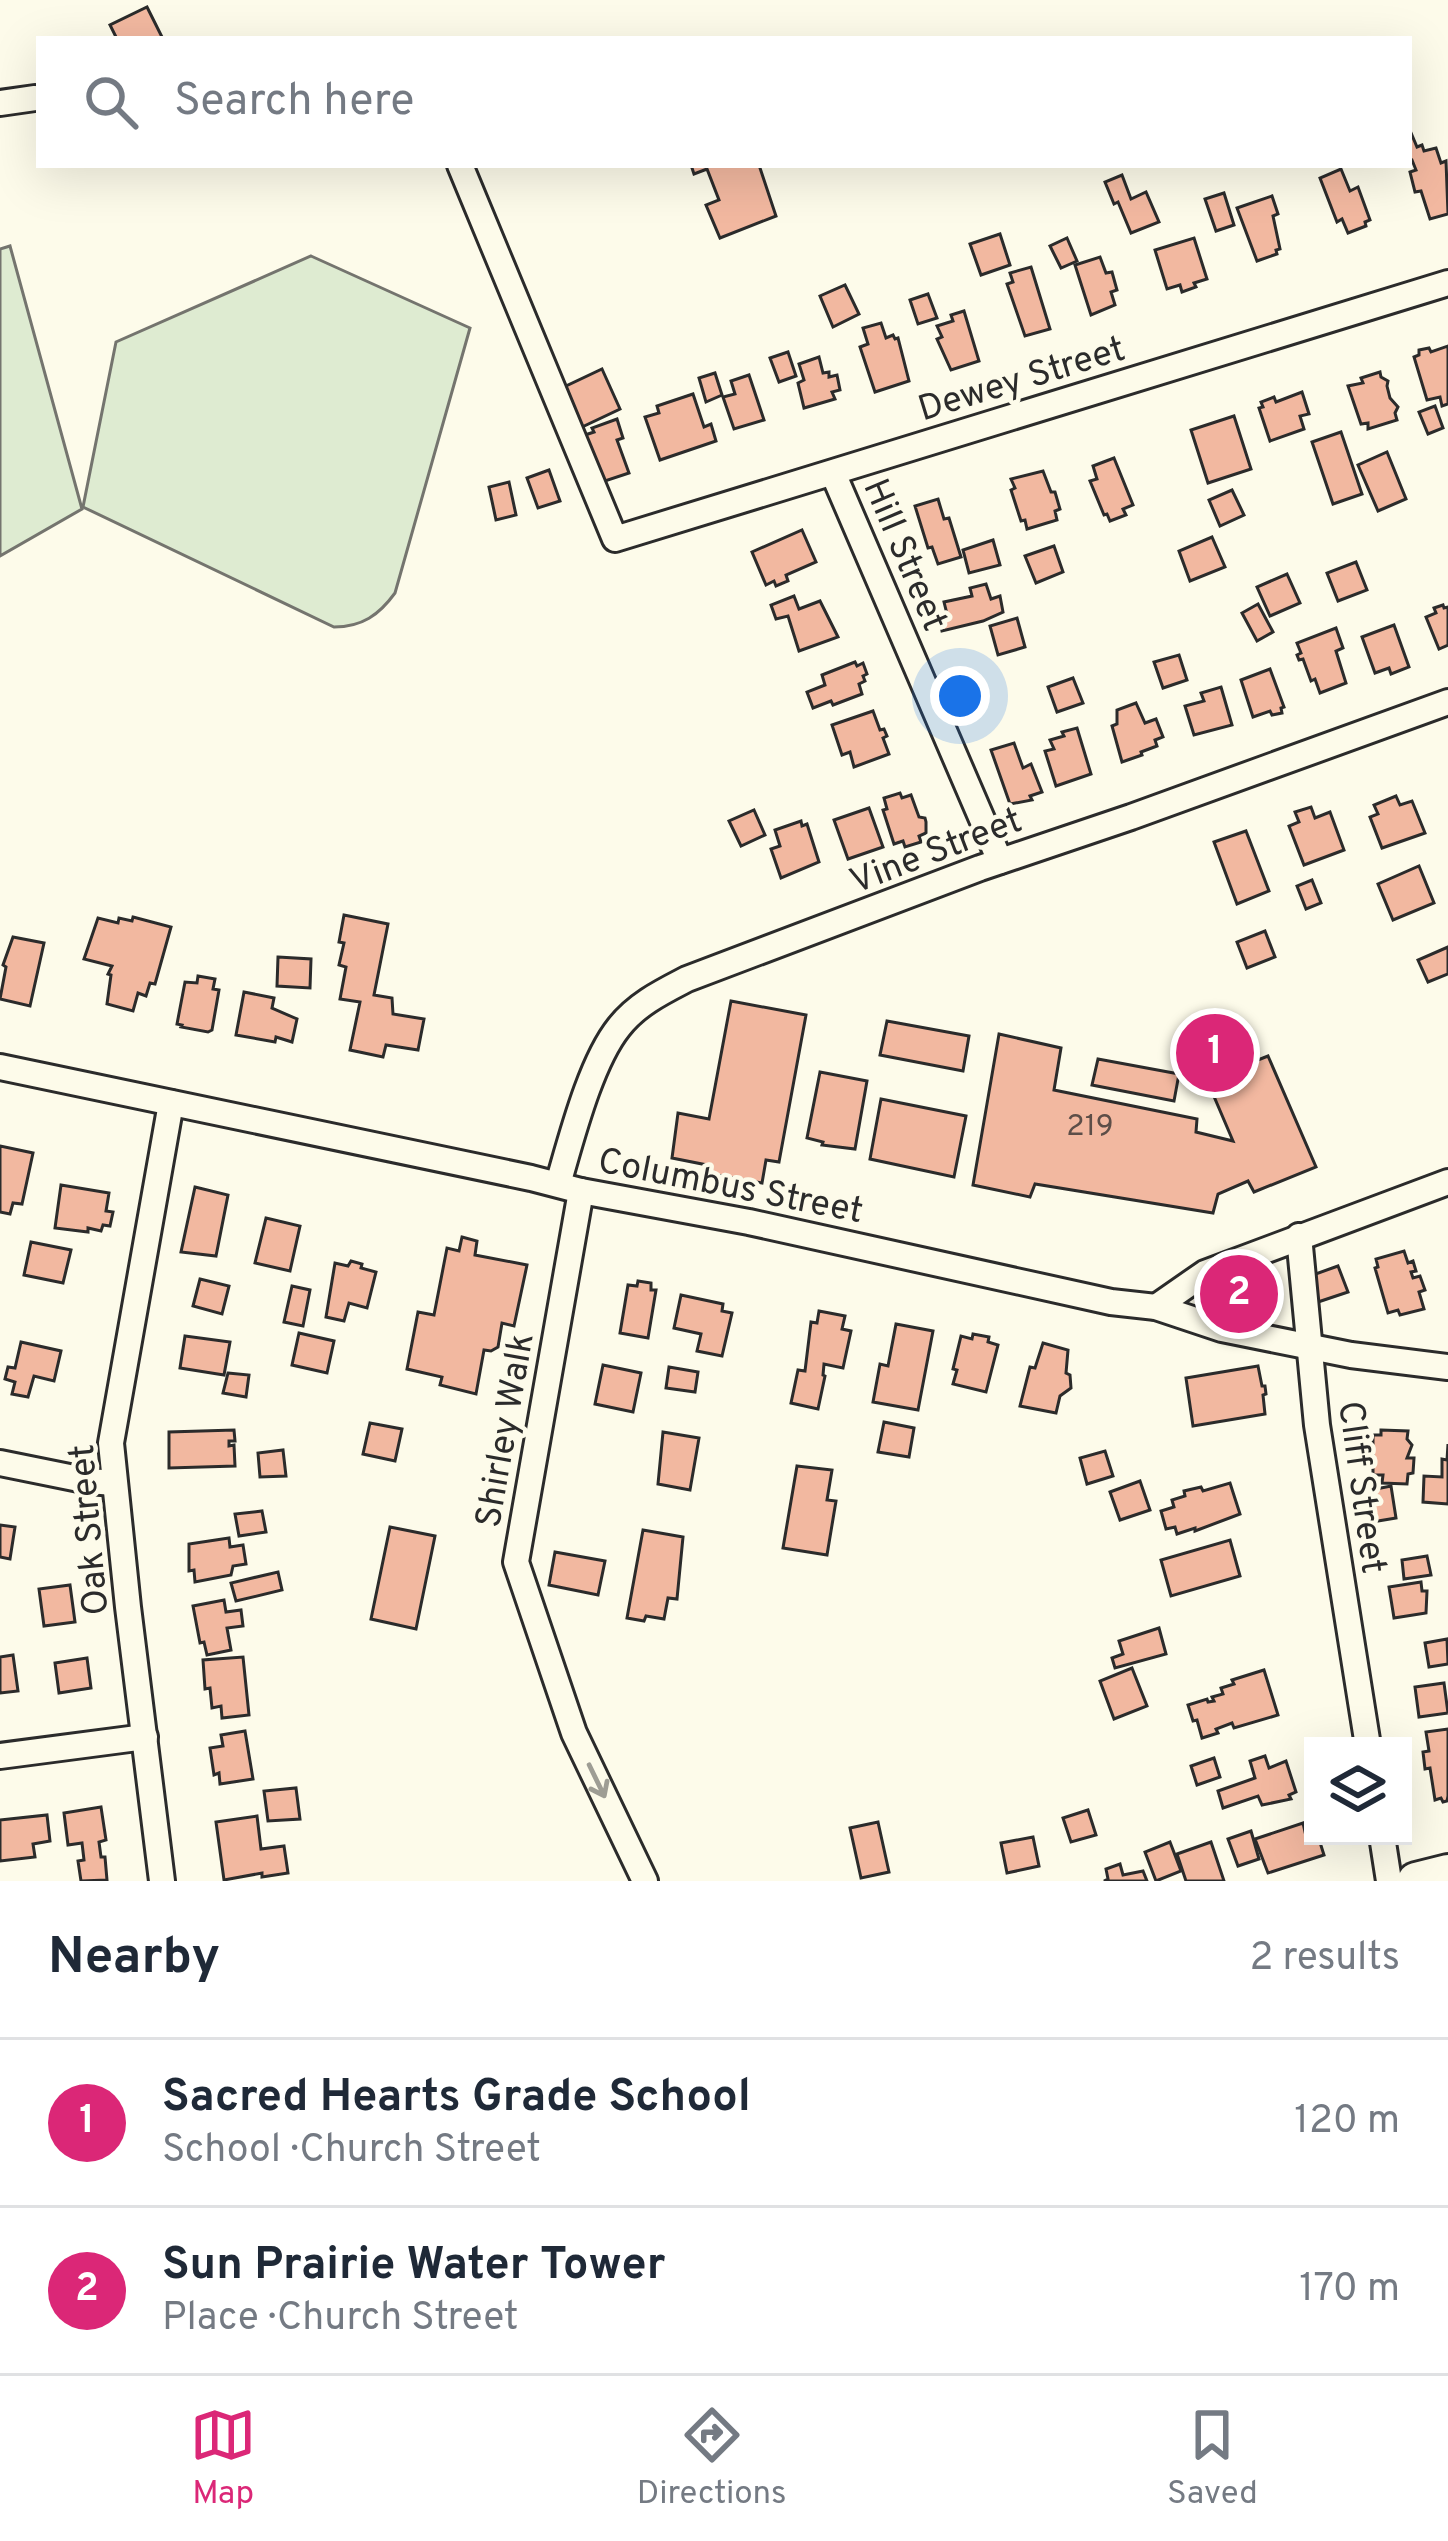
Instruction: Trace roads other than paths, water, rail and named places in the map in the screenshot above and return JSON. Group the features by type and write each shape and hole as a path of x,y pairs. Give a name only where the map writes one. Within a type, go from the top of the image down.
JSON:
{"main road":[{"path":"1416,1881 1448,1873"}],"street":[{"path":"0,103 35,98"},
{"name":"Dewey Street","path":"461,168 615,539 1448,283"},
{"name":"Hill Street","path":"833,473 1000,861"},
{"name":"Vine Street","path":"570,1188 584,1100 617,1028 642,1004 687,979 1000,861 1448,702"},
{"name":"Columbus Street","path":"0,1067 1111,1302 1156,1306 1222,1329 1402,1364 1448,1367"},
{"name":"Oak Street","path":"162,1881 111,1443 171,1103"},
{"path":"1156,1306 1205,1273 1448,1183"},
{"name":"Shirley Walk","path":"570,1188 516,1562 574,1733 645,1881"},
{"name":"Cliff Street","path":"1299,1237 1318,1435 1367,1737"},
{"path":"0,1463 114,1483"},
{"path":"0,1756 145,1737"},
{"path":"1383,1845 1389,1881"}],"place":[{"name":"Sacred Hearts Grade School","path":"1215,1053"},
{"name":"Sun Prairie Water Tower","path":"1239,1294"}]}
